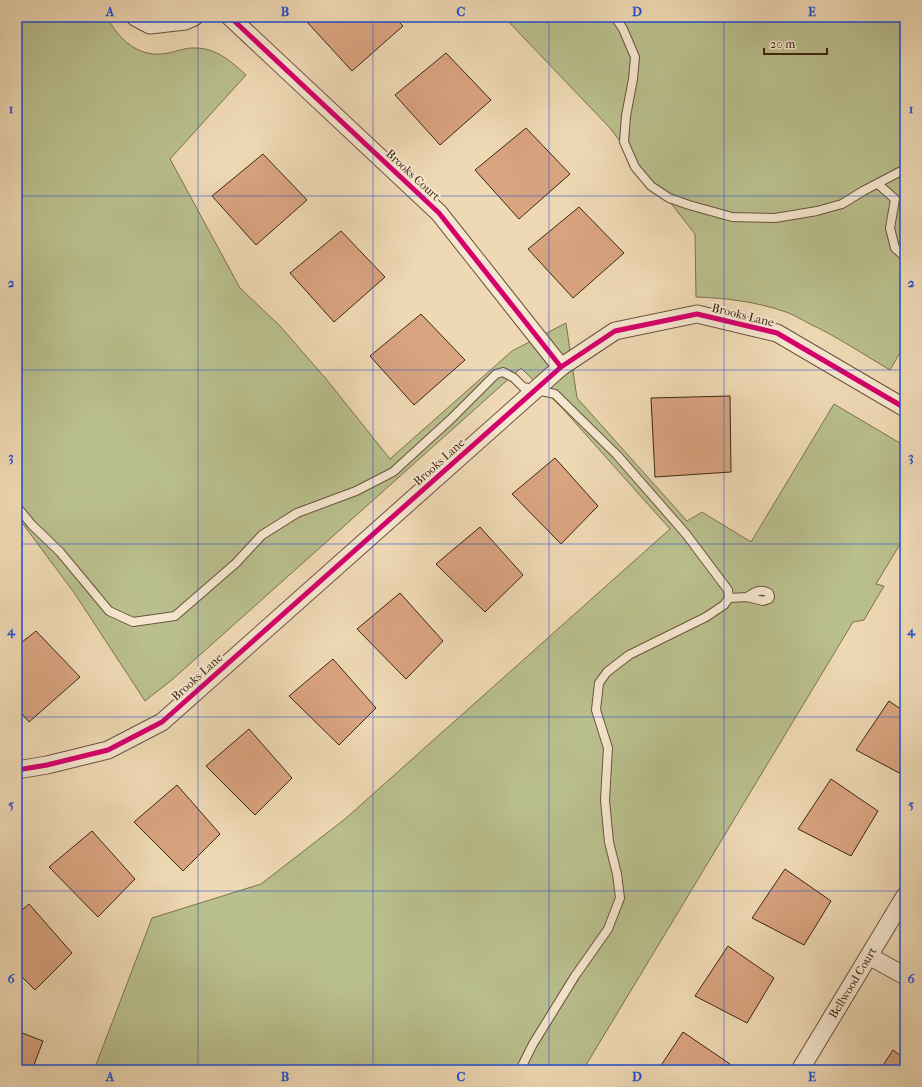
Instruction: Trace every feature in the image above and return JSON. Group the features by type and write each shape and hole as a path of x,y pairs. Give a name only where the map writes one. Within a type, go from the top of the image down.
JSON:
{"street":[{"path":"135,17 150,25 185,21 194,17"},
{"name":"Brooks Court","path":"230,17 439,213 560,366"},
{"name":"Brooks Lane","path":"17,770 46,766 108,750 162,722 560,366 615,331 697,314 777,333 905,408"},
{"name":"Bellwood Court","path":"800,1070 905,896"},
{"path":"869,956 905,976"}],"lane":[{"path":"615,17 623,29 635,58 634,79 626,116 624,142 635,167 651,186 668,198 732,217 775,218 817,211 842,204 905,169"},
{"path":"878,184 895,199 890,228 895,248 905,257"},
{"path":"17,507 32,525 60,552 109,611 133,622 175,616 236,563 262,535 297,513 356,491 393,472 451,419 496,374 503,372 514,378 523,386 555,394 617,455 686,534 728,590 729,598 724,605 706,617 629,655 608,672 599,683 596,710 608,748 605,800 608,842 617,874 620,898 608,929 575,976 533,1044 520,1070"},
{"path":"729,598 747,597"}],"green space":[{"path":"17,17 107,17 111,25 122,38 136,49 153,54 162,54 188,48 210,50 235,65 246,75 170,159 240,288 280,326 327,380 390,459 512,351 566,323 577,398 687,521 702,512 751,542 834,404 905,446 905,536 876,584 884,586 864,620 853,622 583,1070 94,1070 152,918 261,884 345,819 670,529 563,409 521,368 173,679 145,701 75,594 17,516"},
{"path":"504,17 905,17 905,344 890,370 849,345 786,312 742,301 696,297 695,234 655,183 648,179 610,128"}],"building":[{"path":"314,17 394,17 403,26 352,71 307,22"},
{"path":"446,53 491,100 440,145 395,95"},
{"path":"526,128 570,174 519,219 475,170"},
{"path":"263,154 307,200 256,245 212,196"},
{"path":"579,207 624,253 573,298 528,249"},
{"path":"341,231 385,277 334,322 290,273"},
{"path":"421,314 465,360 414,405 370,356"},
{"path":"730,396 731,472 655,477 651,398"},
{"path":"555,458 598,506 561,544 512,494"},
{"path":"480,527 523,575 485,612 436,564"},
{"path":"400,593 443,641 406,679 357,629"},
{"path":"36,631 80,677 29,722 17,708 17,646"},
{"path":"333,659 376,708 339,745 289,696"},
{"path":"889,701 905,712 905,776 856,750"},
{"path":"249,729 292,778 255,815 206,766"},
{"path":"831,779 878,811 851,856 798,829"},
{"path":"177,785 220,834 183,871 134,822"},
{"path":"92,831 135,879 98,917 49,867"},
{"path":"785,869 831,901 804,945 752,918"},
{"path":"29,904 72,953 35,990 17,972 17,914"},
{"path":"728,946 774,978 747,1023 695,996"},
{"path":"17,1031 43,1041 32,1070 17,1070"},
{"path":"683,1032 730,1064 726,1070 658,1070"},
{"path":"893,1050 905,1059 905,1070 880,1070"}],"cycle path":[{"path":"230,17 439,213 561,367"},
{"path":"17,770 47,765 108,750 162,722 561,367 615,331 697,314 777,333 905,408"}]}
